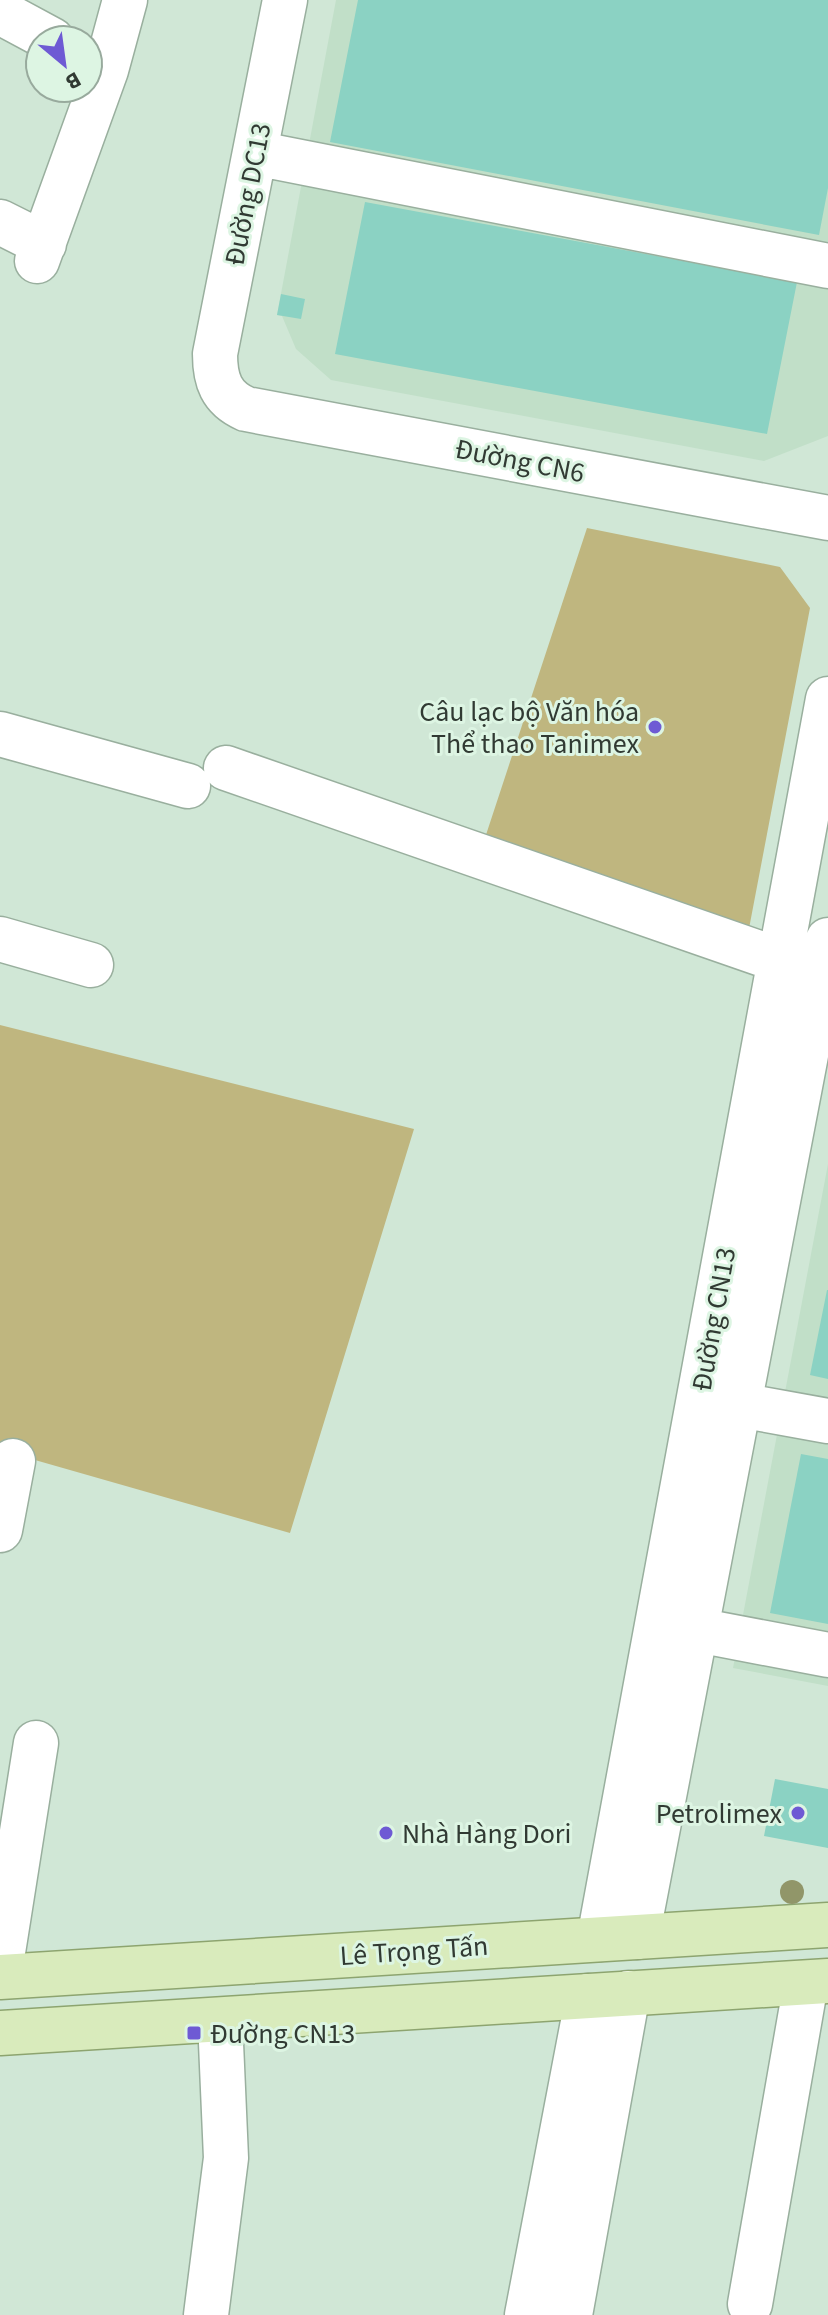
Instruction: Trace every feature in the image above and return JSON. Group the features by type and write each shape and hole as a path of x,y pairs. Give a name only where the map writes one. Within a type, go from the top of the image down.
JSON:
{"main road":[{"name":"Lê Trọng Tấn","path":"0,1974 828,1925"},
{"path":"608,1994 618,1938"},
{"name":"Lê Trọng Tấn","path":"0,2033 817,1982"}],"street":[{"path":"104,49 125,0"},
{"name":"Đường DC13","path":"220,388 215,354 285,0"},
{"path":"0,12 24,25"},
{"path":"0,222 41,252 85,104"},
{"path":"255,153 828,266"},
{"name":"Đường CN6","path":"220,388 231,401 246,409 828,518"},
{"name":"Đường CN13","path":"618,1938 697,1630 779,960 828,699"},
{"path":"0,734 207,777 779,960"},
{"path":"0,939 91,965"},
{"name":"Đường CN13","path":"618,1938 730,1377 814,1090 828,940"},
{"path":"730,1377 828,1421"},
{"path":"0,1530 13,1461"},
{"path":"697,1630 828,1655"},
{"path":"0,1974 36,1743"},
{"path":"750,2304 817,1982"},
{"path":"527,2315 608,1994"},
{"path":"570,2315 608,1994"},
{"path":"206,2315 226,2158 220,2020"}],"shaded area":[{"path":"336,0 828,0 828,436 764,461 331,380 296,349 282,316 277,315"},
{"name":"Câu lạc bộ Văn hóa Thể thao Tanimex","path":"587,528 780,567 810,608 747,939 482,847"},
{"path":"0,1025 414,1129 290,1533 0,1450"},
{"path":"828,1164 828,1686 733,1668"}],"building":[{"path":"358,0 828,0 828,188 819,235 330,142"},
{"path":"365,202 797,282 767,434 335,354"},
{"path":"281,294 305,299 301,319 277,315"},
{"path":"828,1290 828,1379 810,1375"},
{"path":"801,1454 828,1459 828,1624 770,1613"},
{"name":"Petrolimex","path":"775,1779 828,1789 828,1848 764,1836"}],"place":[{"name":"Câu lạc bộ Văn hóa Thể thao Tanimex","path":"655,727"},
{"name":"Petrolimex","path":"798,1813"},
{"name":"Nhà Hàng Dori","path":"386,1833"},
{"name":"Đường CN13","path":"194,2033"}]}
